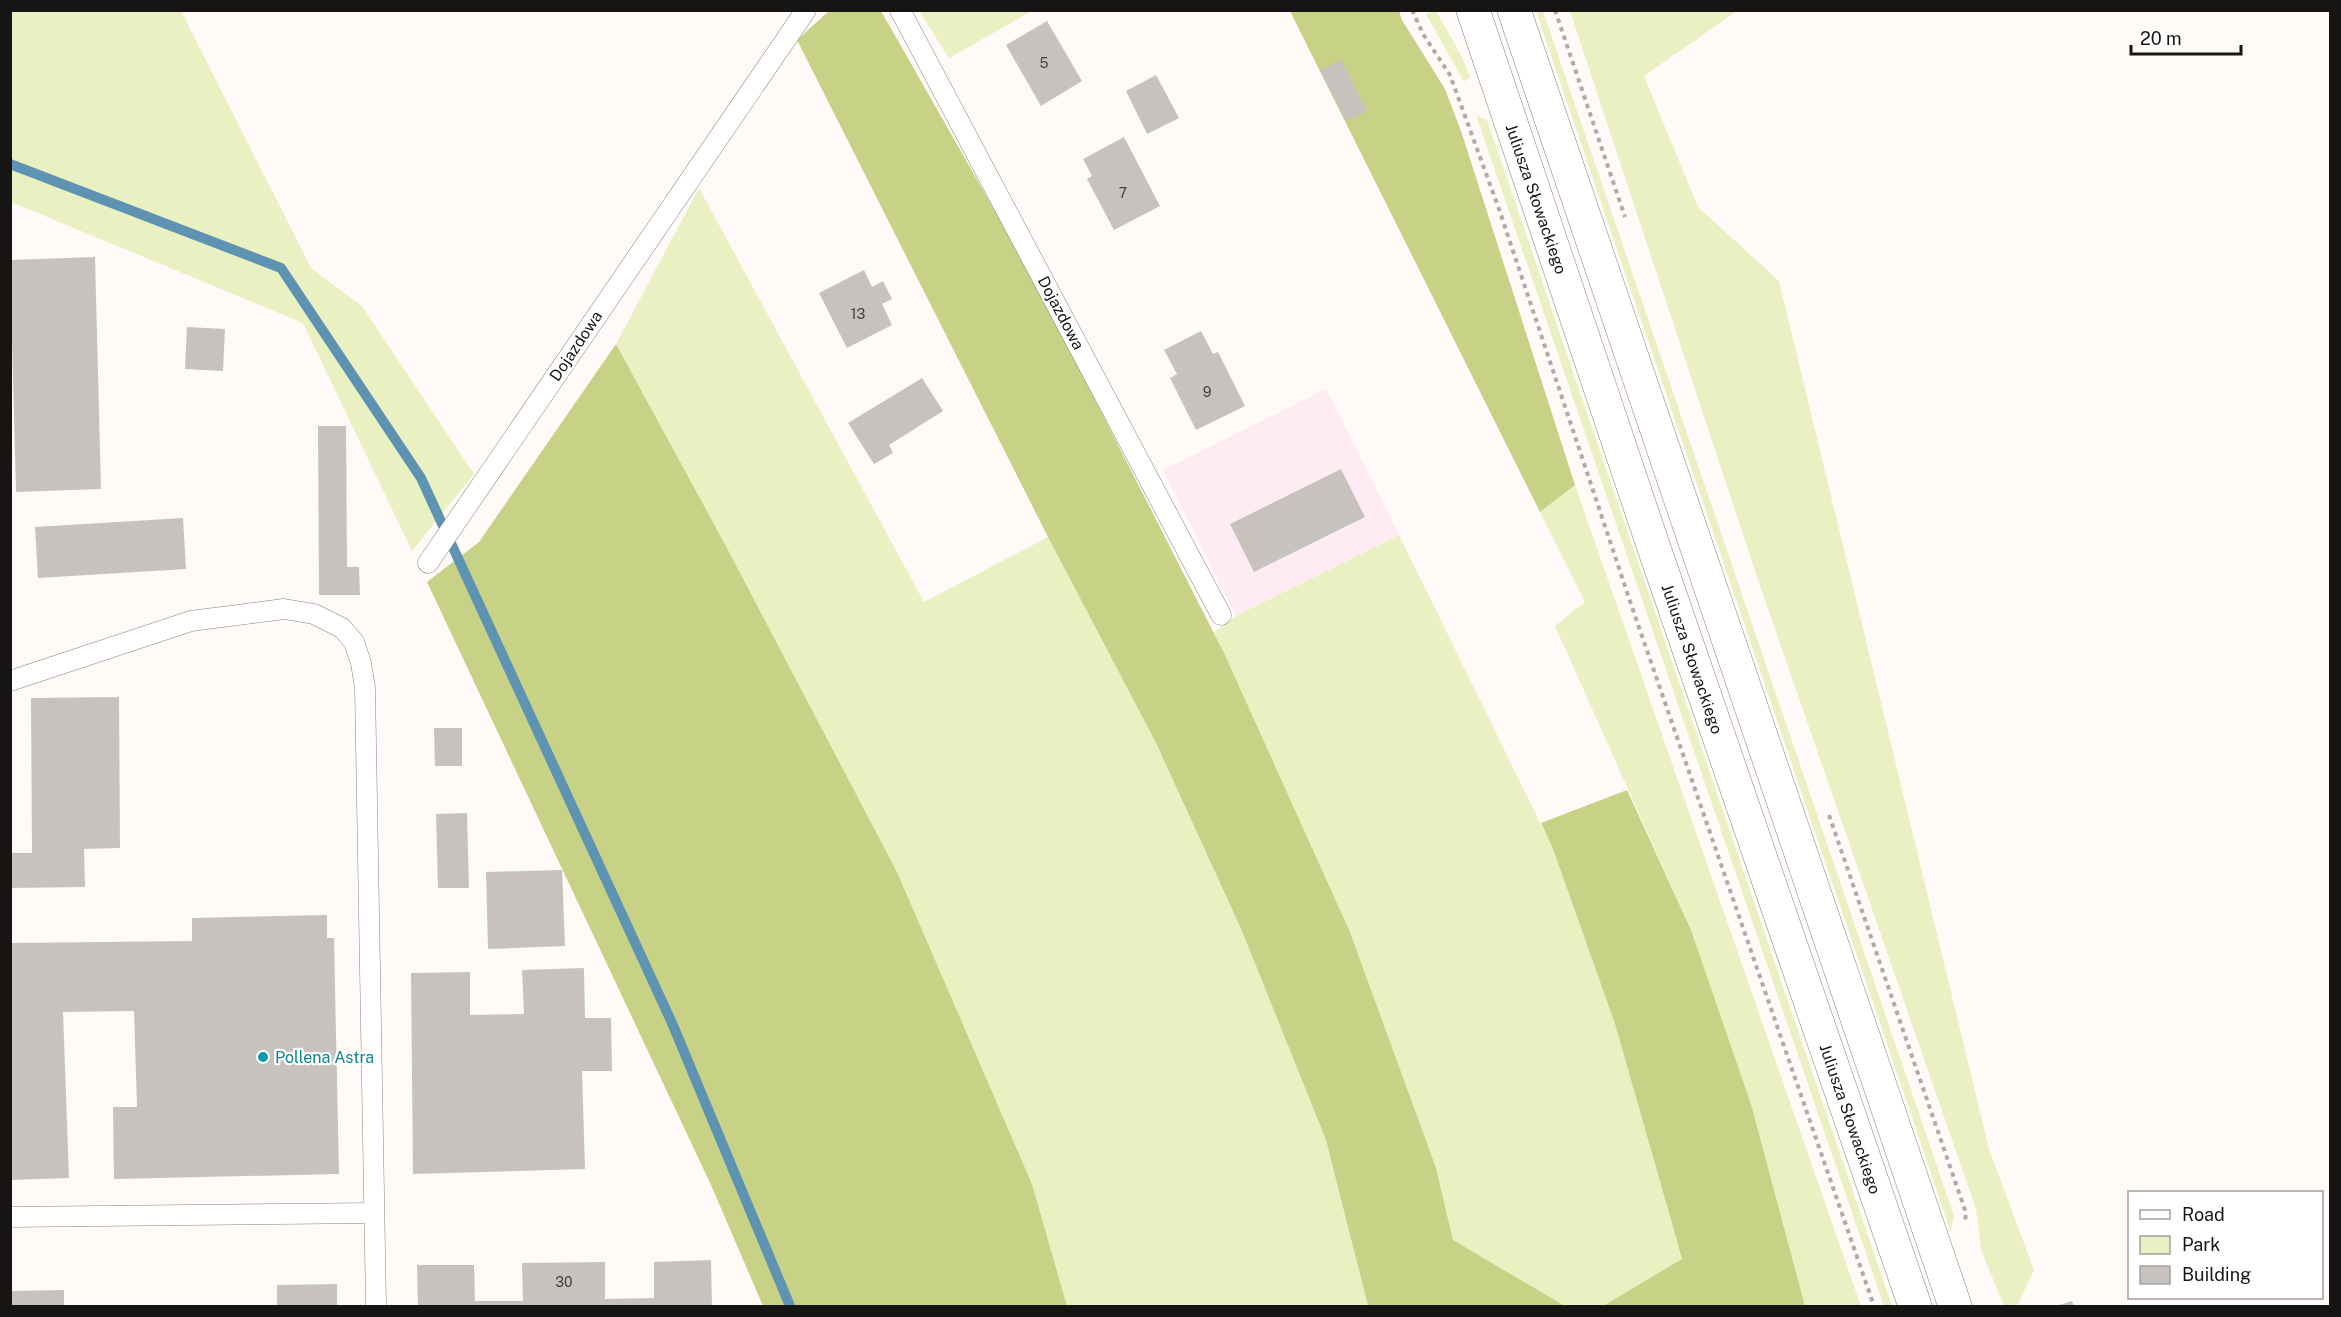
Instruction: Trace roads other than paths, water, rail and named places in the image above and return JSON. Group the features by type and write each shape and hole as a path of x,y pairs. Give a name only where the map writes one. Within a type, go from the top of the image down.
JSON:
{"main road":[{"name":"Juliusza Słowackiego","path":"1473,10 1650,537 1915,1306"},
{"path":"1514,10 1955,1306"}],"lane":[{"name":"Dojazdowa","path":"428,563 806,10"},
{"name":"Dojazdowa","path":"900,10 1221,615"},
{"path":"10,681 191,621 284,609 314,614 342,628 354,642 361,663 365,688 376,1306"},
{"path":"10,1217 374,1214"}],"waterway":[{"path":"10,164 281,268 421,478 672,1023 790,1306"}],"place":[{"name":"Pollena Astra","path":"263,1057"}]}
